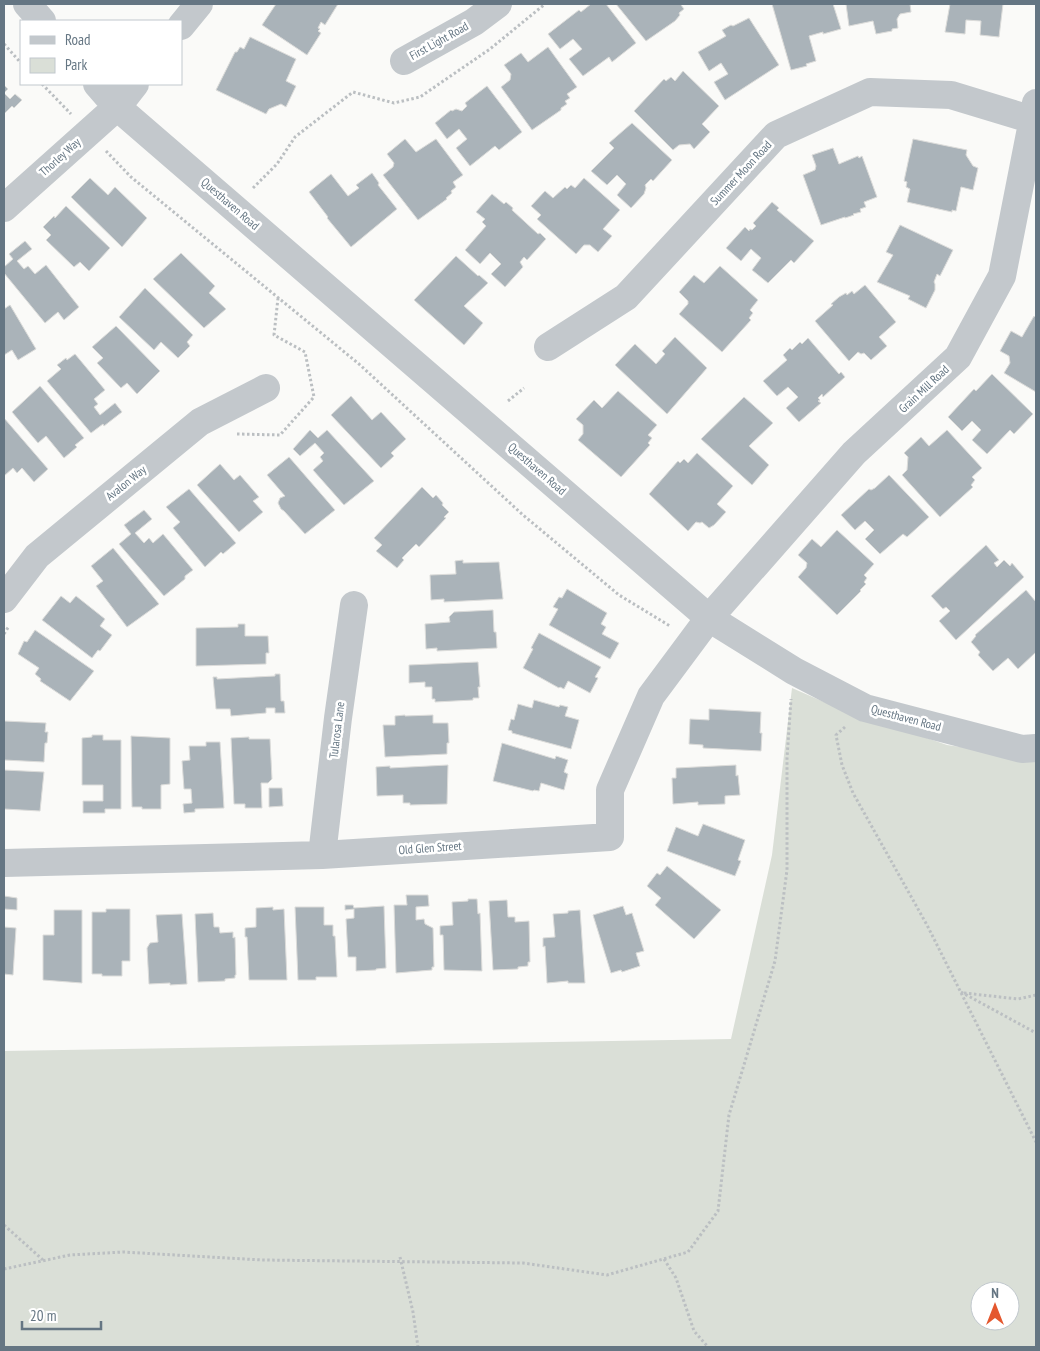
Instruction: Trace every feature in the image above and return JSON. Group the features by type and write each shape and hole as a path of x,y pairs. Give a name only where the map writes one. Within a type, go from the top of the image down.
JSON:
{"street":[{"path":"27,4 41,20"},
{"path":"182,25 200,4"},
{"name":"First Light Road","path":"404,61 474,22 498,4"},
{"name":"Questhaven Road","path":"98,85 117,107 709,618 794,670 865,708 1022,748 1036,748"},
{"name":"Thorley Way","path":"4,208 117,107 134,85"},
{"name":"Summer Moon Road","path":"548,347 626,297 776,135 870,92 952,95 1035,112"},
{"name":"Grain Mill Road","path":"709,618 854,453 958,357 1002,276 1035,112"},
{"name":"Avalon Way","path":"4,599 37,556 200,422 266,388"},
{"name":"Tularosa Lane","path":"322,855 338,718 354,605"},
{"name":"Old Glen Street","path":"4,863 322,855 610,836 610,790 651,696 709,618"}],"path":[{"path":"253,188 276,164 295,137 353,92 394,103 420,97 490,48 545,4"},
{"path":"4,44 20,62"},
{"path":"43,85 131,177 359,364 530,521 619,595 693,639"},
{"path":"508,400 524,388"},
{"path":"4,1269 70,1255 123,1252 262,1260 523,1264 607,1275 688,1252 718,1211 729,1115 774,960 787,870 787,758 791,696"},
{"path":"865,708 836,735 842,765 853,793 927,924 1036,1142"},
{"path":"961,992 1018,999 1036,995"},
{"path":"961,992 1036,1033"},
{"path":"4,1224 43,1261"},
{"path":"400,1257 413,1312 418,1347"},
{"path":"664,1259 676,1278 694,1331 708,1347"}],"green space":[{"path":"792,688 831,705 947,745 1036,758 1036,1347 4,1347 4,1051 731,1039 772,855"}],"building":[{"path":"276,4 338,4 325,25 321,22 318,31 321,33 307,55 262,25"},
{"path":"591,4 606,4 636,43 612,62 609,57 583,76 569,59 582,49 573,39 560,49 548,34 579,10 581,12"},
{"path":"616,4 682,4 684,9 679,13 680,15 675,21 646,41"},
{"path":"772,4 833,4 841,29 809,36 816,61 806,64 807,66 791,70"},
{"path":"846,4 910,4 911,12 900,14 897,19 898,28 876,34 873,21 849,26"},
{"path":"950,4 1003,4 999,37 980,35 981,21 966,20 965,34 945,32"},
{"path":"749,18 779,65 725,100 714,82 728,74 721,63 709,71 698,52 726,36 722,30"},
{"path":"250,37 296,59 286,81 296,86 286,107 281,104 269,109 266,114 216,90 235,52 240,47 244,49"},
{"path":"548,47 577,87 567,94 570,98 565,101 567,104 561,110 532,130 501,87 510,80 511,74 504,65 521,53 528,62"},
{"path":"683,71 719,106 702,124 710,132 694,149 690,144 679,145 673,150 634,111 664,79 666,81 671,77 675,81"},
{"path":"4,85 8,89 4,93"},
{"path":"487,86 522,132 499,150 495,146 470,166 456,148 467,139 459,129 447,139 435,123 451,110 462,111 467,106 465,103"},
{"path":"4,93 10,99 15,94 22,100 4,114"},
{"path":"632,123 672,160 653,181 651,179 645,185 644,194 631,208 617,195 626,184 617,175 607,185 591,171 614,148 609,143"},
{"path":"405,139 416,152 436,139 463,175 453,182 456,187 451,191 452,193 447,199 418,220 383,175 393,167 394,163 387,154"},
{"path":"913,139 967,150 966,155 973,166 978,168 973,190 961,187 956,211 952,210 952,212 907,202 910,189 906,187 907,182 904,181"},
{"path":"833,148 839,164 862,156 877,197 864,202 866,207 860,209 861,212 821,225 803,175 815,170 816,166 812,155"},
{"path":"372,173 379,183 378,185 397,209 351,247 309,192 331,174 348,196 359,188 356,185"},
{"path":"90,178 108,195 115,187 147,218 122,247 71,197"},
{"path":"584,178 620,210 603,229 612,236 598,252 590,245 584,245 576,254 537,219 541,215 531,206 545,191 553,198 565,187 567,189 571,185 575,188"},
{"path":"492,194 504,204 506,202 513,208 512,210 546,239 527,260 524,257 520,262 523,267 505,287 491,274 501,264 490,253 480,264 465,250 486,226 482,222 485,219 476,212"},
{"path":"772,202 779,208 777,210 814,241 794,263 791,260 768,283 752,270 761,258 751,249 741,261 726,248 745,227 749,231 756,226 753,223"},
{"path":"66,206 110,248 89,271 80,262 74,267 46,240 51,235 43,227"},
{"path":"900,225 953,250 940,276 937,274 934,282 935,290 926,308 908,299 910,296 877,282 893,255 886,252"},
{"path":"25,241 32,249 17,261 24,269 28,266 35,274 46,265 79,307 64,320 58,312 45,323 4,273 4,267 13,259 9,254"},
{"path":"181,253 215,286 209,293 226,309 204,328 153,279"},
{"path":"456,256 488,283 464,306 483,323 464,345 414,300"},
{"path":"720,266 758,300 750,310 753,313 749,318 751,320 722,352 679,314 688,304 688,301 679,292 694,275 704,283"},
{"path":"865,285 896,322 879,337 887,346 871,360 864,353 858,352 849,361 815,321 839,297 846,293 847,295 852,291 854,294"},
{"path":"145,288 193,335 187,342 190,346 178,358 161,342 154,350 119,317"},
{"path":"10,305 36,349 18,360 12,350 4,355 4,309"},
{"path":"1034,316 1036,318 1036,392 1004,373 1010,363 1009,356 1000,351 1011,331 1022,337"},
{"path":"116,326 160,371 137,394 127,383 121,388 97,363 103,358 92,347"},
{"path":"675,337 707,368 667,414 615,365 635,344 656,364 665,354 662,351"},
{"path":"808,338 839,374 841,372 845,377 823,397 822,394 818,398 820,400 818,401 821,403 799,422 786,408 798,397 788,387 777,396 763,381 787,360 783,355 790,348 792,350 800,342 802,344"},
{"path":"75,354 105,390 94,399 98,404 94,407 100,415 115,403 122,412 91,433 47,381 61,369 57,365"},
{"path":"992,374 1033,414 1014,434 1010,430 987,454 972,440 981,430 972,421 962,431 948,417 974,389 976,391"},
{"path":"40,386 84,438 64,458 46,436 38,443 12,412"},
{"path":"618,391 657,425 648,435 652,438 648,443 650,445 621,477 578,440 583,434 583,425 576,419 594,400 602,408"},
{"path":"351,396 372,420 381,412 406,439 391,453 394,456 381,468 331,415"},
{"path":"744,397 773,423 749,446 769,465 752,485 701,439"},
{"path":"4,418 48,469 34,482 22,468 17,473 13,468 4,476"},
{"path":"310,430 318,438 327,430 374,481 344,505 313,470 323,461 320,457 324,453 315,443 300,456 293,449"},
{"path":"947,430 982,468 972,477 975,480 971,485 973,487 940,517 902,475 907,470 908,457 904,453 921,437 929,446"},
{"path":"697,453 733,486 717,504 726,512 714,525 709,528 702,522 696,522 688,531 649,494 678,461 680,463 684,459 688,463"},
{"path":"289,457 335,510 305,534 281,509 278,503 280,498 285,496 267,475"},
{"path":"220,464 234,480 240,475 259,497 253,501 263,512 239,532 197,485"},
{"path":"889,475 929,517 907,537 903,534 880,554 865,539 874,530 865,521 855,530 841,515 869,489 875,488"},
{"path":"422,487 433,498 436,495 449,512 444,517 446,518 419,547 416,544 402,558 404,560 397,568 376,551 382,545 374,538"},
{"path":"189,489 236,543 223,554 221,552 205,567 173,528 180,522 166,507"},
{"path":"144,510 152,519 135,533 144,543 149,538 153,543 163,534 193,570 164,596 119,544 131,534 124,525"},
{"path":"837,530 874,564 864,575 867,578 864,582 866,584 861,591 837,615 798,577 806,568 807,563 798,555 812,539 821,547"},
{"path":"986,545 999,560 994,563 997,567 1004,560 1010,566 1012,563 1024,577 956,640 939,621 950,611 946,607 943,609 931,596"},
{"path":"113,548 159,604 127,627 96,586 103,581 91,566"},
{"path":"463,560 463,563 499,562 503,599 444,602 444,599 431,600 430,575 456,574 455,561"},
{"path":"567,589 607,613 601,624 606,627 602,634 619,643 610,659 549,625 558,609 553,607 559,597 562,598"},
{"path":"1026,590 1036,602 1036,652 1018,669 1008,658 993,671 978,655 980,652 971,642 975,635"},
{"path":"61,596 70,603 76,596 105,619 100,626 112,635 92,658 42,620"},
{"path":"493,610 497,648 437,651 437,648 426,649 425,624 450,622 449,617 454,612"},
{"path":"238,624 245,624 245,636 268,636 269,653 266,653 266,664 196,666 196,628 238,627"},
{"path":"35,630 94,671 70,701 40,681 41,679 35,674 39,668 18,654 24,641 27,642"},
{"path":"539,633 601,667 595,677 598,678 590,693 568,681 564,689 559,688 523,668"},
{"path":"478,662 479,698 473,698 473,700 435,702 435,699 432,699 432,687 425,687 425,682 409,683 409,665"},
{"path":"275,674 280,674 281,701 284,701 285,713 275,713 275,708 266,708 266,713 231,716 230,709 216,709 213,677 217,677 217,679 275,676"},
{"path":"534,700 559,707 560,705 568,707 565,716 579,720 571,749 512,733 512,731 508,730 511,719 514,720 518,704 532,708"},
{"path":"709,709 761,712 761,751 703,748 703,745 689,744 690,719 709,720"},
{"path":"433,715 433,723 448,723 449,743 447,743 447,754 385,757 383,725 395,725 395,716"},
{"path":"4,721 46,723 45,732 48,732 47,743 45,743 44,762 4,760"},
{"path":"92,735 103,735 103,740 121,740 121,809 105,809 105,813 83,813 83,801 103,801 103,785 82,785 82,738 92,737"},
{"path":"131,736 170,738 170,784 161,785 161,809 132,807"},
{"path":"249,737 249,739 270,739 272,779 268,783 261,783 262,808 245,808 245,804 234,804 231,738"},
{"path":"206,742 220,742 224,808 195,809 195,812 184,813 183,804 192,803 191,789 184,789 182,761 190,760 189,746 206,746"},
{"path":"502,743 555,759 556,756 568,760 564,772 568,774 564,790 541,783 539,791 533,791 493,781"},
{"path":"448,765 447,804 410,805 410,803 403,803 403,795 377,796 376,767"},
{"path":"736,765 740,795 725,796 725,804 698,805 698,802 673,804 672,778 676,778 676,768"},
{"path":"4,770 44,772 40,811 4,809"},
{"path":"269,788 282,788 283,806 269,807"},
{"path":"703,824 745,840 738,860 741,861 735,876 667,851 676,827 698,836"},
{"path":"667,866 721,910 694,939 655,905 661,898 647,886 657,873 660,875"},
{"path":"406,895 428,895 429,906 416,907 416,920 424,919 425,924 433,928 434,967 432,967 432,970 396,973 394,905 407,905"},
{"path":"4,896 17,898 17,910 4,909"},
{"path":"468,899 477,899 478,914 480,913 482,971 444,970 443,935 440,935 440,926 453,925 452,902 468,901"},
{"path":"507,900 508,917 515,917 515,922 529,921 530,962 528,962 528,966 518,967 518,969 493,970 489,901"},
{"path":"345,905 353,905 354,908 384,906 386,968 356,971 356,957 348,957 346,919 354,918 354,909 345,910"},
{"path":"623,906 626,915 632,913 644,951 636,953 640,966 622,972 621,970 611,973 593,915"},
{"path":"273,907 273,910 284,909 287,980 249,980 245,928 256,927 256,908"},
{"path":"295,907 324,907 324,925 333,925 337,977 316,977 316,980 298,980"},
{"path":"106,909 130,909 130,961 122,961 122,976 92,974 92,912 106,912"},
{"path":"54,910 82,910 82,983 43,980 43,935 54,935"},
{"path":"580,910 585,983 568,983 568,981 547,983 543,938 555,937 553,914"},
{"path":"213,913 214,927 219,927 220,933 233,932 233,938 235,937 236,975 235,978 225,979 225,981 198,982 195,914"},
{"path":"182,914 187,984 149,984 147,948 150,943 158,942 156,915"},
{"path":"4,927 16,928 13,975 4,974"}]}
